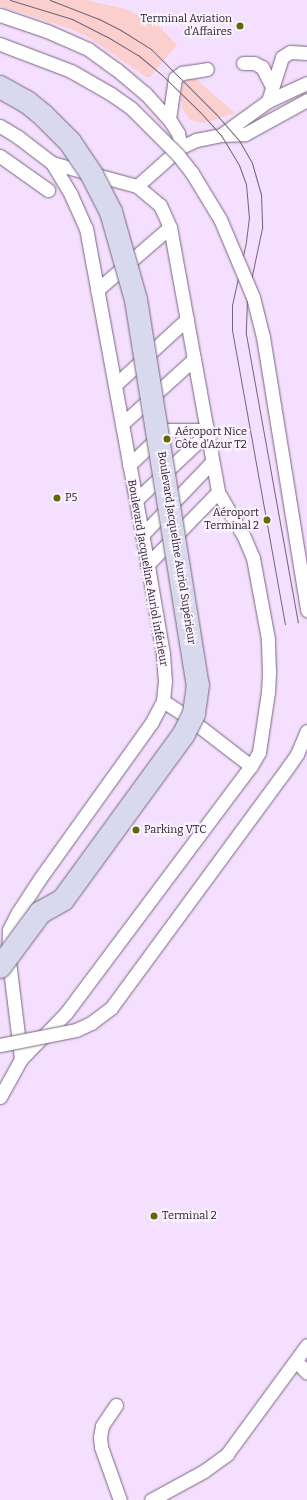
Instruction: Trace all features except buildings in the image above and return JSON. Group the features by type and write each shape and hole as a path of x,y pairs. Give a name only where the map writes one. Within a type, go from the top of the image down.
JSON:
{"main road":[{"name":"Boulevard Jacqueline Auriol Supérieur","path":"0,86 38,111 70,142 92,175 110,212 136,300 198,685 194,714 184,734 63,900 40,913 0,967"}],"lane":[{"path":"0,15 47,31 88,49 145,93 169,119 178,133 181,147"},
{"path":"0,44 71,71 111,94 131,108 153,128 178,155 192,173 220,219 252,297 263,337 307,610"},
{"path":"268,101 282,56 290,52 307,52"},
{"path":"243,63 254,63 262,67 272,87"},
{"path":"169,119 175,78 182,74 207,69"},
{"path":"221,135 268,101 307,83"},
{"path":"137,186 181,147 196,140 221,135 244,134 307,100"},
{"name":"Boulevard Jacqueline Auriol inférieur","path":"0,126 18,137 52,163 71,195 86,228 163,654 165,681 163,701 152,722 39,880 18,912 9,930 8,954 21,1059"},
{"path":"0,156 48,190"},
{"path":"0,1097 21,1059 66,1013 251,766 259,752 268,692 268,640 253,558 218,492 170,227 160,205 137,186 52,163"},
{"path":"97,290 170,227"},
{"path":"114,385 187,319"},
{"path":"122,424 194,359"},
{"path":"129,465 166,430 207,431"},
{"path":"136,500 207,431"},
{"path":"142,535 212,462"},
{"path":"147,565 218,492"},
{"path":"163,701 186,716 251,766"},
{"path":"0,1045 76,1030 91,1023 111,1008 297,754 307,731"},
{"path":"151,1500 204,1471 227,1454 307,1345"},
{"path":"296,1361 307,1373"},
{"path":"116,1405 102,1426 100,1438 101,1447 120,1500"}],"shaded area":[{"path":"0,0 86,0 126,9 157,24 177,45 150,77 146,77 88,37 71,29 0,6"},
{"path":"189,79 196,79 235,113 204,123 190,120 182,108 181,94 183,83"}],"tram line":[{"path":"10,0 72,19 106,36 138,55 162,75 201,113 221,135 239,165 246,184 249,217 246,242 232,305 232,330 285,624"},
{"path":"50,0 99,19 119,29 151,49 216,114 240,142 252,163 261,194 262,228 247,299 246,334 298,622"}],"place":[{"name":"Terminal Aviation d'Affaires","path":"240,26"},
{"name":"Aéroport Nice Côte d’Azur T2","path":"167,439"},
{"name":"P5","path":"57,498"},
{"name":"Aéroport Terminal 2","path":"267,520"},
{"name":"Parking VTC","path":"136,830"},
{"name":"Terminal 2","path":"154,1216"}]}
